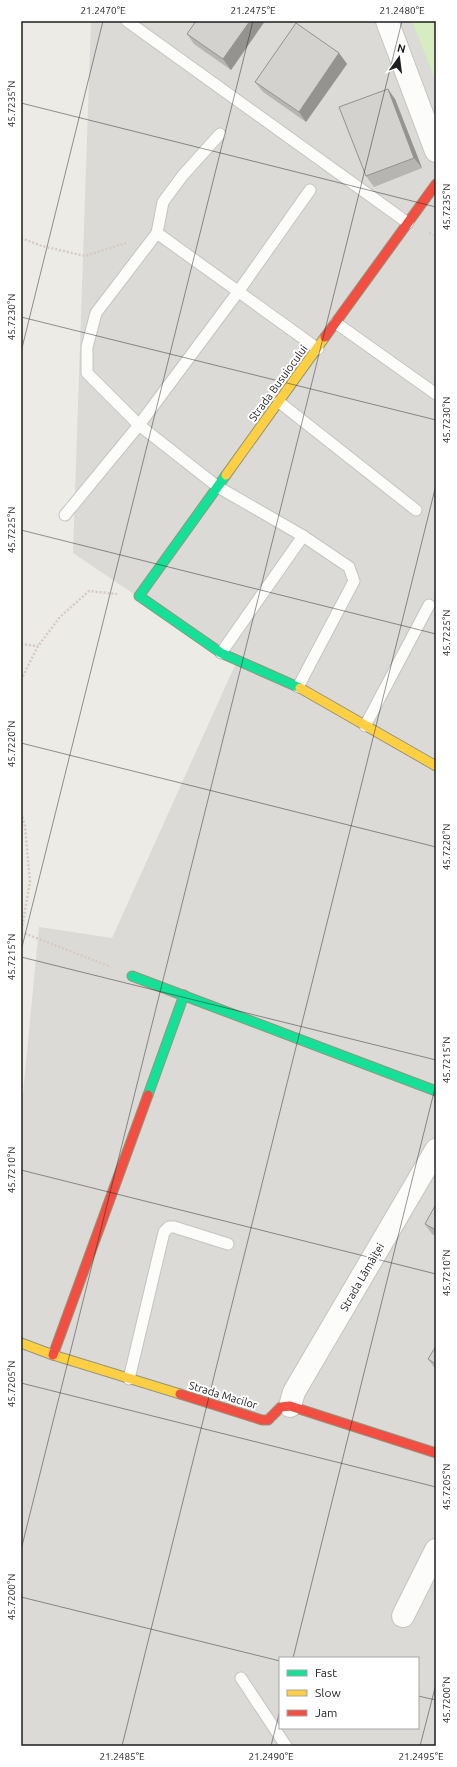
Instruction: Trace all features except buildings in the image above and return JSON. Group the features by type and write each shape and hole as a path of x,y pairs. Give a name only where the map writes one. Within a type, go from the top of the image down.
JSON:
{"street":[{"path":"387,21 436,151"},
{"name":"Strada Busuiocului","path":"139,596 436,184"},
{"path":"139,596 221,653 298,687 436,766"},
{"path":"132,976 436,1091"},
{"path":"53,1355 184,995"},
{"name":"Strada Lămâiței","path":"290,1406 294,1392 436,1150"},
{"name":"Strada Macilor","path":"21,1343 53,1355 262,1420 268,1420 281,1407 290,1406"},
{"path":"290,1406 436,1453"},
{"path":"403,1616 436,1550"}],"lane":[{"path":"127,21 408,223"},
{"path":"220,134 183,175 162,202 157,233 96,313 87,347 87,373 138,426 218,487 303,536 349,568 354,581 298,687"},
{"path":"66,515 138,426 238,292 310,190"},
{"path":"157,233 318,348"},
{"path":"336,323 436,394"},
{"path":"279,402 416,510"},
{"path":"221,653 303,536"},
{"path":"365,726 428,605"},
{"path":"129,1379 164,1232 169,1227 174,1227 228,1244"},
{"path":"241,1678 286,1746"}],"path":[{"path":"21,238 42,246 85,256 157,233"},
{"path":"21,680 38,646 60,617 89,591 139,596"},
{"path":"21,644 38,646"},
{"path":"21,813 25,826 30,882 21,933 132,976"}],"shaded area":[{"path":"91,21 436,21 436,1746 21,1746 21,1114 39,927 112,938 236,663 73,553"}],"green space":[{"path":"412,21 436,21 436,82"}],"traffic: fast":[{"path":"226,475 139,596 221,653 300,688"},
{"path":"132,976 436,1091"},
{"path":"148,1095 184,995"}],"traffic: slow":[{"path":"226,475 325,337"},
{"path":"300,688 436,766"},
{"path":"21,1343 53,1355 180,1394"}],"traffic: jam":[{"path":"325,337 436,184"},
{"path":"53,1355 148,1095"},
{"path":"180,1394 262,1420 268,1420 281,1407 290,1406 436,1453"}]}
